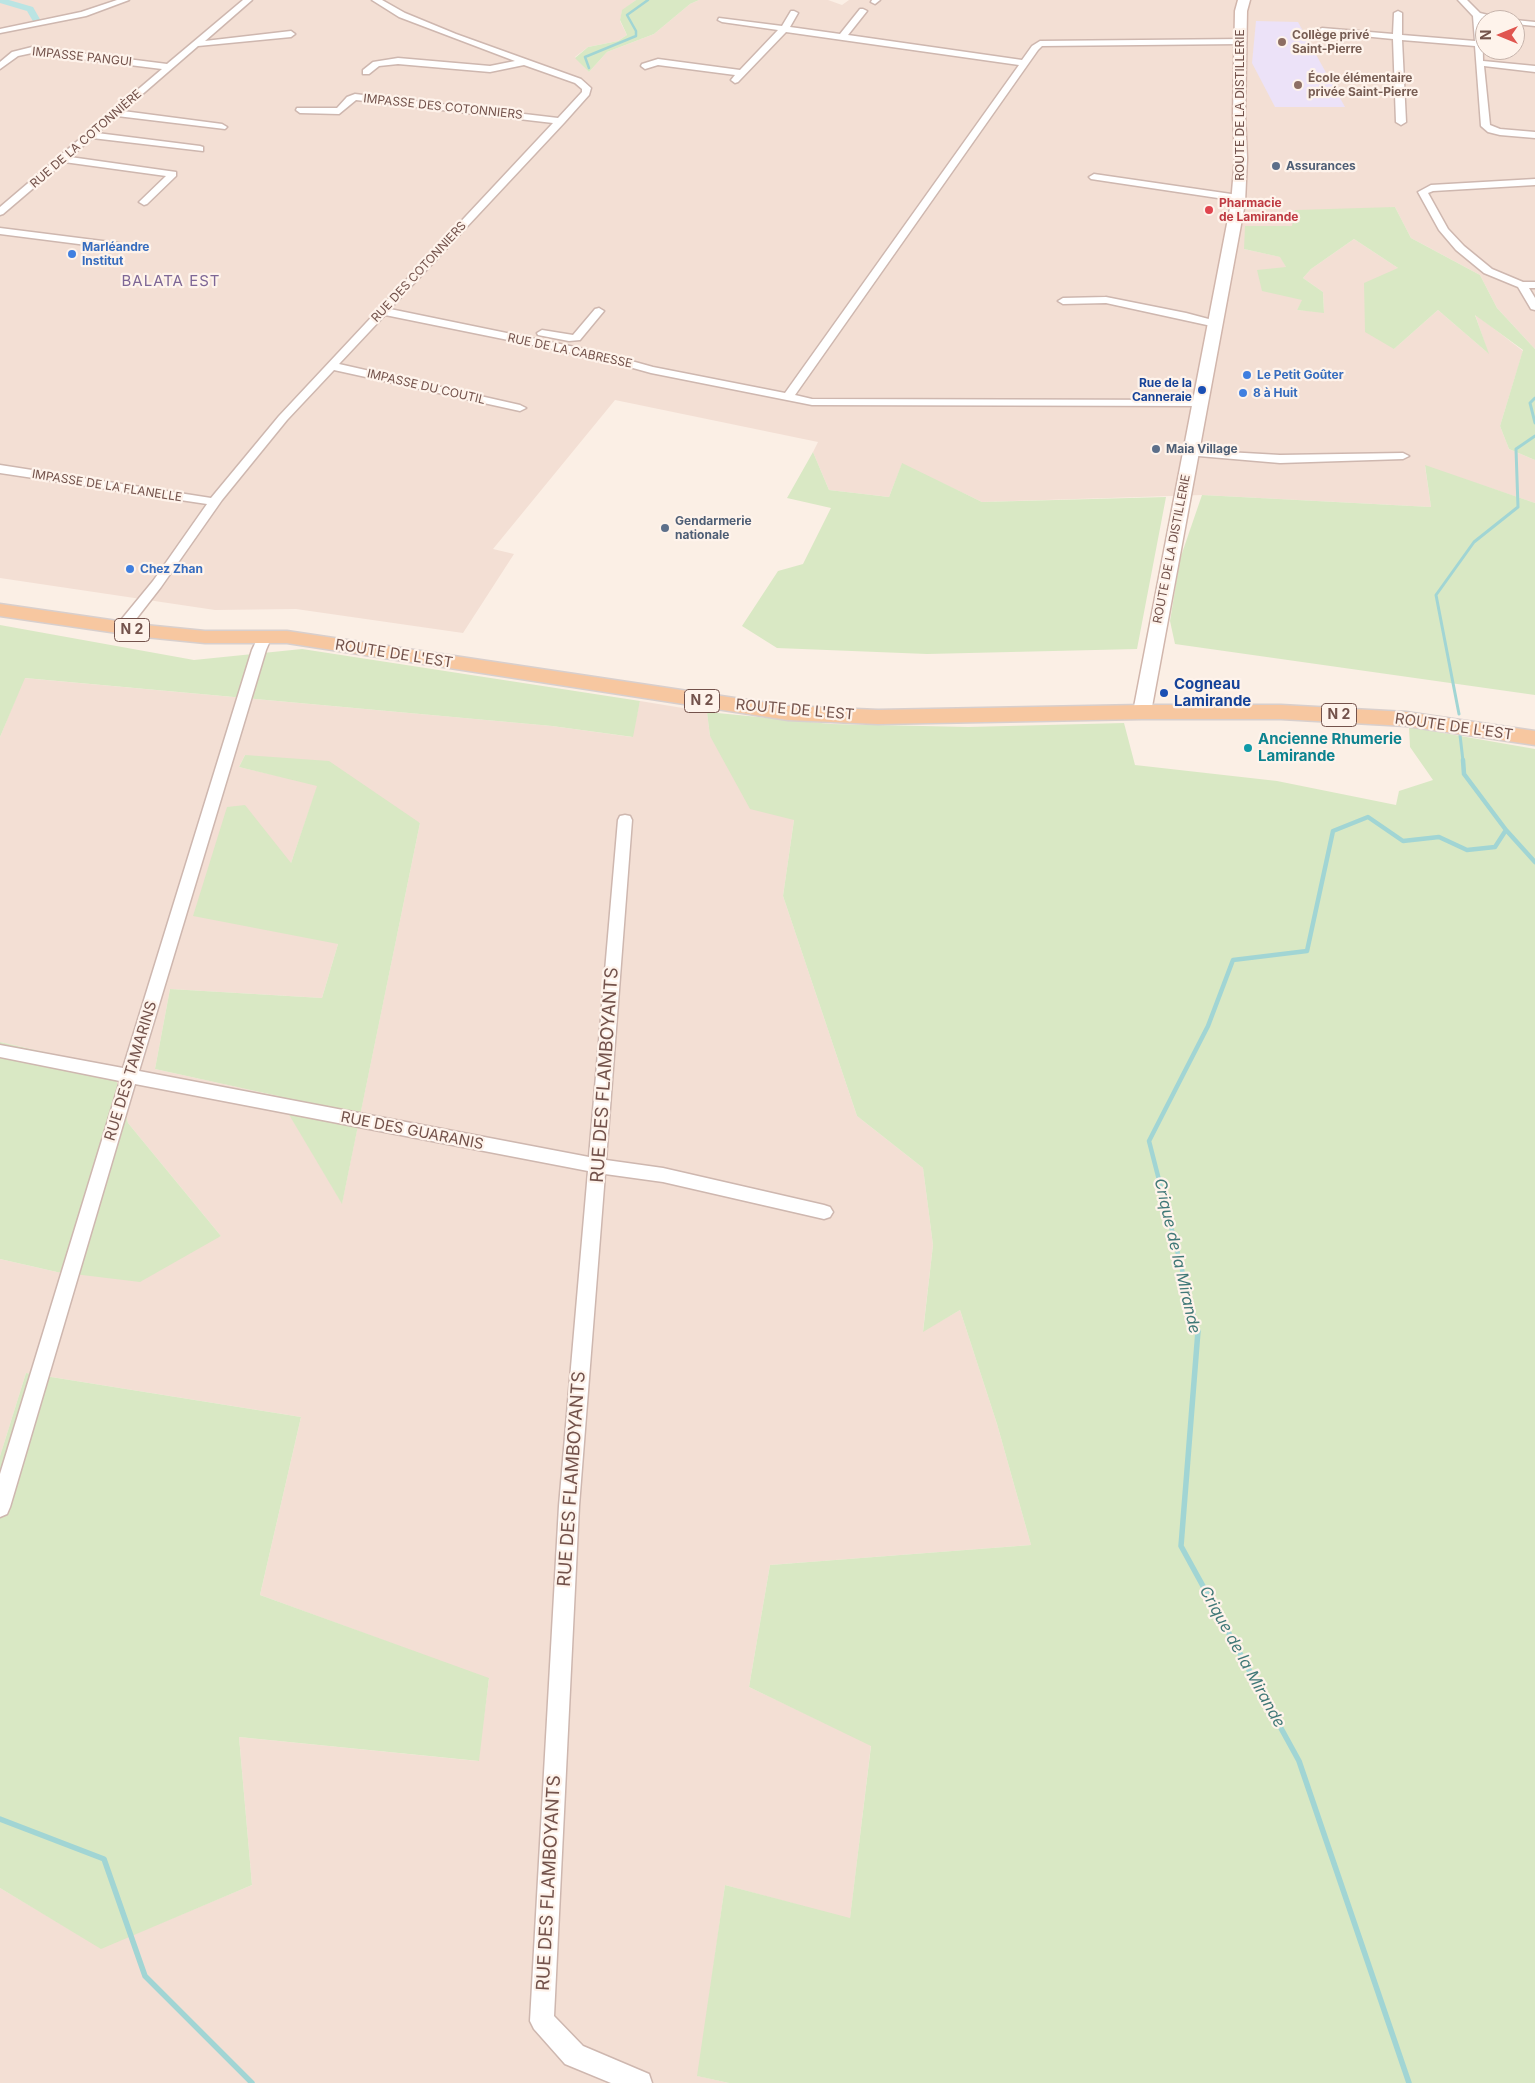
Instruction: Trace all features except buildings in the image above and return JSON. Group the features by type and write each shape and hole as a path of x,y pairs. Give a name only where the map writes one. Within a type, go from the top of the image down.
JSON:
{"main road":[{"name":"ROUTE DE L'EST","path":"0,610 121,629 205,637 287,637 788,713 878,717 1142,712 1281,712 1406,719 1535,738"}],"street":[{"path":"0,31 82,14 125,0"},
{"name":"RUE DE LA COTONNIÈRE","path":"0,212 248,0"},
{"name":"RUE DES COTONNIERS","path":"121,629 157,584 215,502 282,418 586,93 587,88 578,81 453,36 389,8 376,0"},
{"name":"ROUTE DE LA DISTILLERIE","path":"1142,712 1216,324 1238,198 1241,158 1239,115 1240,41 1241,11 1244,0"},
{"path":"1462,0 1475,13"},
{"path":"843,36 863,11"},
{"path":"732,83 785,28 794,12"},
{"path":"1398,12 1397,56 1402,96 1401,122"},
{"path":"722,20 1025,63"},
{"path":"1322,30 1475,44"},
{"path":"196,44 291,34"},
{"path":"1200,402 838,403 787,398 1040,44 1053,42 1240,41"},
{"name":"IMPASSE PANGUI","path":"0,66 15,54 32,50 170,66"},
{"path":"366,72 376,64 398,61 490,69 524,62"},
{"path":"645,66 658,62 742,73"},
{"path":"1535,70 1479,63 1486,126 1491,130 1500,132 1535,135"},
{"name":"IMPASSE DES COTONNIERS","path":"300,110 339,111 355,97 561,121"},
{"path":"115,113 222,127"},
{"path":"89,135 200,149"},
{"path":"63,159 173,174 144,202"},
{"path":"1094,176 1238,198"},
{"path":"1535,182 1432,188 1424,192 1444,230 1460,248 1488,271 1522,285 1535,285"},
{"path":"0,230 126,247"},
{"path":"1522,285 1535,307"},
{"path":"1063,301 1106,300 1216,324"},
{"path":"386,307 569,338 576,338 580,335 599,311"},
{"name":"RUE DE LA CABRESSE","path":"386,307 599,355 651,370 787,398"},
{"name":"IMPASSE DU COUTIL","path":"331,366 520,408"},
{"path":"1190,453 1280,459 1404,456"},
{"name":"IMPASSE DE LA FLANELLE","path":"0,469 215,502"},
{"name":"RUE DES TAMARINS","path":"0,1507 129,1076 259,650 265,636"},
{"name":"RUE DES FLAMBOYANTS","path":"624,820 598,1166 569,1506 542,2021 574,2055 640,2083"},
{"name":"RUE DES GUARANIS","path":"0,1050 598,1166 663,1174 824,1212"}],"shaded area":[{"path":"0,0 636,0 622,11 620,21 627,35 618,41 588,47 575,57 589,72 607,52 654,34 690,4 699,0 828,0 842,5 849,0 1535,0 1535,349 1497,308 1480,275 1411,238 1395,207 1292,226 1244,249 1281,257 1303,300 1297,310 1324,312 1323,292 1303,278 1311,269 1354,239 1398,268 1394,349 1438,310 1488,353 1475,314 1523,351 1500,426 1509,449 1535,460 1535,503 1425,466 1431,507 1202,495 982,502 902,464 889,497 829,490 813,452 818,442 615,400 493,549 514,554 463,633 296,609 215,610 0,578"},
{"path":"1256,21 1298,22 1345,107 1275,107 1252,63"},
{"path":"24,678 552,726 632,737 640,701 707,712 710,736 794,820 783,896 857,1116 923,1168 933,1245 923,1331 960,1310 997,1424 1031,1545 770,1565 749,1687 871,1745 850,1919 725,1885 698,2076 729,2083 0,2083 0,1888 101,1948 252,1885 239,1737 478,1761 489,1679 260,1595 301,1417 26,1373 0,1456 0,1259 57,1272 221,1236 128,1123 113,1068 0,1042 0,737","holes":["245,755 420,823 342,1203 279,1096 155,1069 170,989 322,998 338,944 291,863 318,785 239,767"]}],"green space":[{"path":"636,0 699,0 690,4 654,34 607,52 589,72 575,58 588,47 618,41 627,35 620,20 622,10"},
{"path":"1395,207 1411,238 1480,275 1497,308 1535,349 1535,460 1509,449 1500,426 1523,350 1475,315 1489,354 1438,310 1394,349 1365,332 1364,283 1398,268 1354,239 1311,269 1303,278 1323,292 1324,313 1297,310 1302,300 1262,291 1257,270 1286,267 1280,257 1244,249 1245,226 1292,226 1295,210"},
{"path":"813,452 829,490 889,497 902,463 982,502 1166,497 1137,649 927,654 777,648 742,626 778,571 803,564 831,508 787,498"},
{"path":"1425,465 1535,503 1535,695 1175,644 1170,621 1180,559 1202,495 1431,507"},
{"path":"0,625 194,660 302,649 640,701 633,737 552,726 25,678 0,737"},
{"path":"707,712 831,724 968,727 1124,723 1135,765 1277,781 1396,805 1399,791 1433,780 1410,747 1409,727 1535,749 1535,2083 729,2083 697,2076 725,1885 850,1918 871,1746 749,1687 770,1565 1031,1545 997,1424 960,1310 923,1332 933,1245 923,1168 857,1116 783,896 794,820 750,809 710,736"},
{"path":"245,755 329,761 420,823 342,1204 278,1096 155,1069 170,989 322,998 338,944 193,916 227,807 245,805 291,863 317,786 239,767"},
{"path":"0,1042 113,1068 128,1123 221,1236 140,1282 57,1272 0,1259"},
{"path":"26,1373 301,1417 260,1595 489,1678 479,1761 239,1737 252,1885 101,1949 0,1888 0,1456"}],"waterway":[{"path":"0,0 30,9 37,21"},
{"path":"589,68 585,57 636,36 636,31 627,15 648,0"},
{"name":"Crique de la Mirande","path":"1535,398 1530,403 1535,423"},
{"name":"Crique de la Mirande","path":"1459,714 1436,595 1474,542 1518,507 1516,449 1535,436"},
{"name":"Crique de la Mirande","path":"1460,735 1463,761"},
{"name":"Crique de la Mirande","path":"1463,760 1464,774 1506,830"},
{"name":"Crique de la Mirande","path":"1198,1332 1149,1141 1208,1026 1233,960 1307,951 1333,831 1368,817 1403,841 1439,837 1467,850 1495,847 1506,830"},
{"path":"1506,830 1535,862"},
{"name":"Crique de la Mirande","path":"1198,1332 1181,1546 1299,1761 1409,2083"},
{"path":"0,1819 104,1859 145,1976 252,2083"}],"place":[{"name":"Collège privé Saint-Pierre","path":"1282,42"},
{"name":"École élémentaire privée Saint-Pierre","path":"1298,85"},
{"name":"Assurances","path":"1276,166"},
{"name":"Pharmacie de Lamirande","path":"1209,210"},
{"name":"Marléandre Institut","path":"72,254"},
{"name":"Le Petit Goûter","path":"1247,375"},
{"name":"Rue de la Canneraie","path":"1202,390"},
{"name":"8 à Huit","path":"1243,393"},
{"name":"Maia Village","path":"1156,449"},
{"name":"Gendarmerie nationale","path":"665,528"},
{"name":"Chez Zhan","path":"130,569"},
{"name":"Cogneau Lamirande","path":"1164,693"},
{"name":"Ancienne Rhumerie Lamirande","path":"1248,748"}],"district":[{"name":"BALATA EST","path":"171,281"}]}
